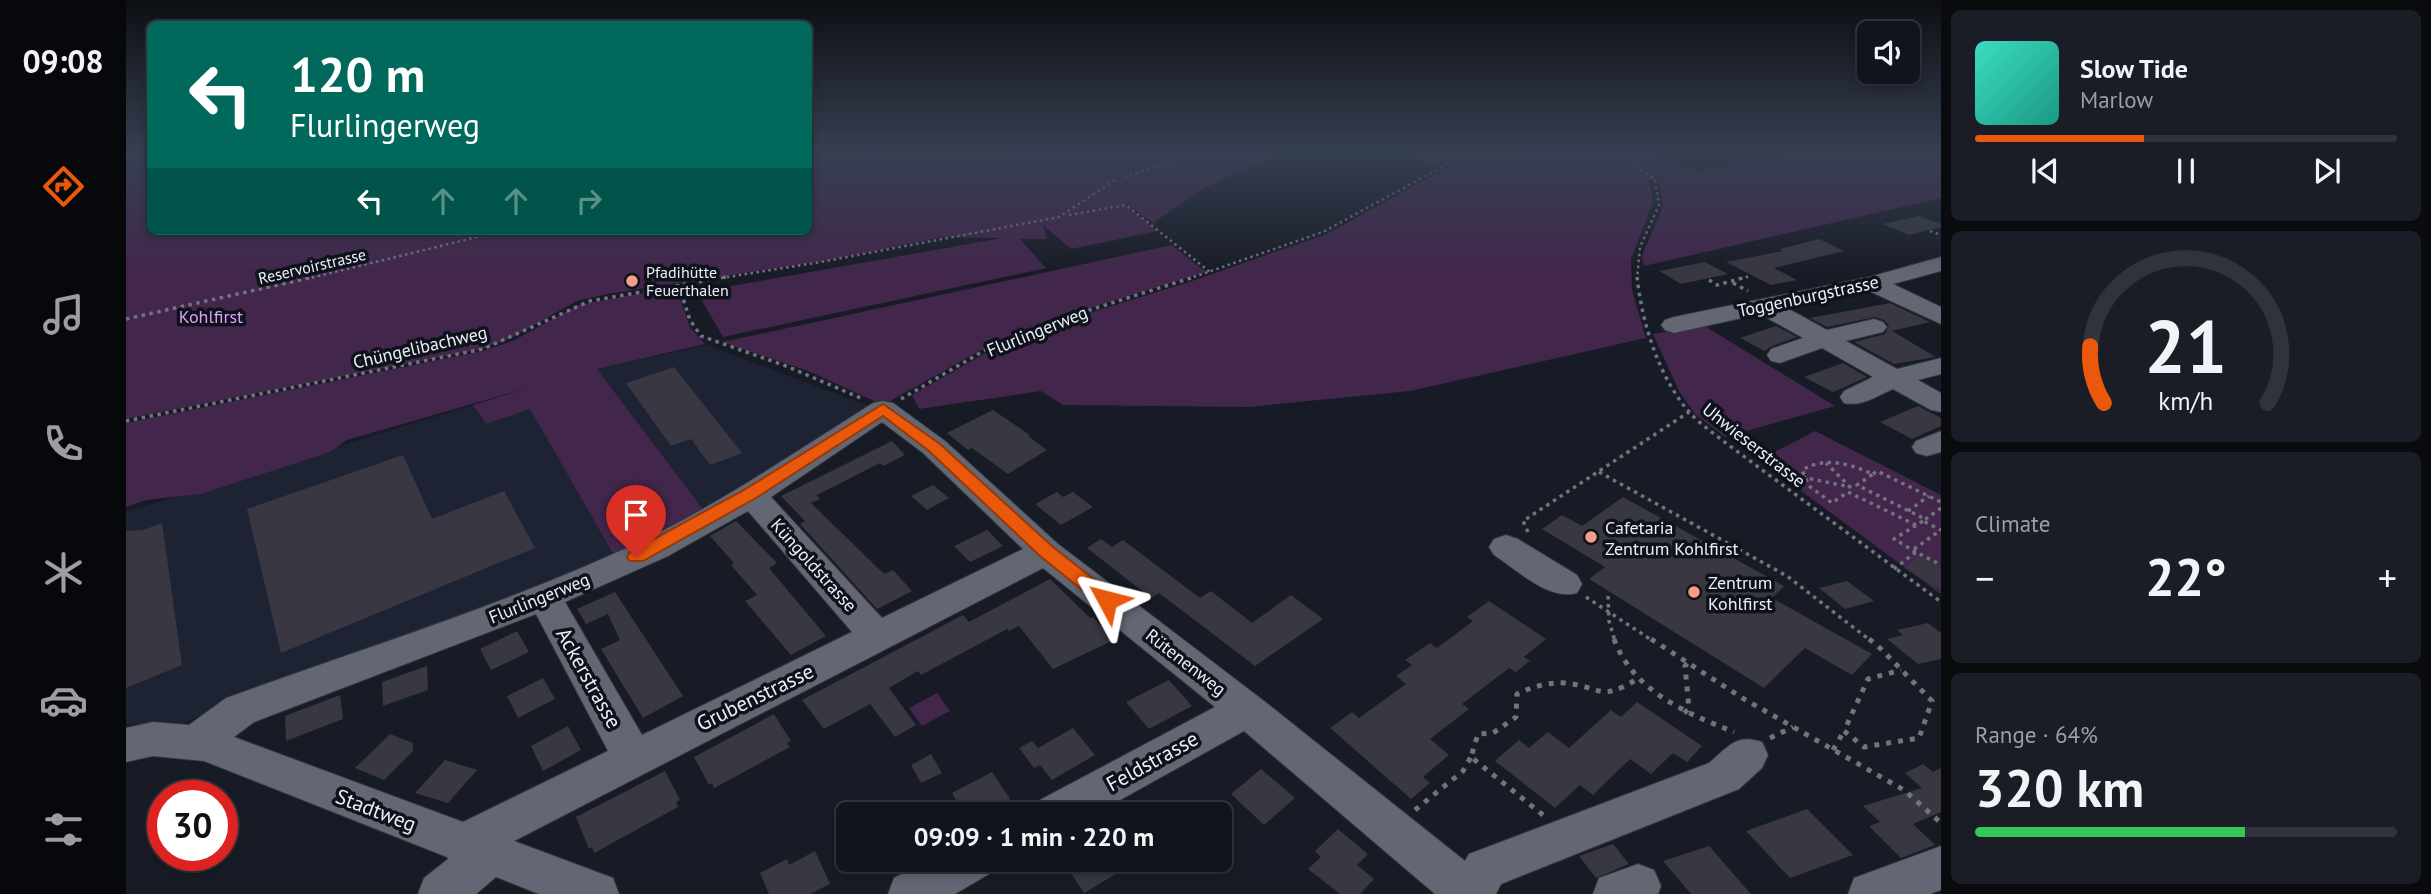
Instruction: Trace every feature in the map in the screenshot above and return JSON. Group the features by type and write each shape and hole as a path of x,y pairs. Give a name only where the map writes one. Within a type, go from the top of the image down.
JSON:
{"street":[{"name":"Toggenburgstrasse","path":"1674,325 1755,298 1872,283 1941,264"},
{"path":"1872,283 1939,315"},
{"path":"1755,298 1941,404"},
{"path":"1780,355 1823,339 1874,327"},
{"path":"1854,397 1894,378 1941,366"},
{"name":"Flurlingerweg","path":"197,742 240,710 545,598 659,547 750,494 883,409"},
{"name":"Rütenenweg","path":"883,409 934,447 1046,552 1250,713 1470,894"},
{"name":"Küngoldstrasse","path":"750,494 877,636"},
{"path":"1517,540 1565,584"},
{"name":"Grubenstrasse","path":"441,894 477,849 633,758 1046,552"},
{"name":"Ackerstrasse","path":"545,598 633,758"},
{"name":"Feldstrasse","path":"1077,802 1223,721 1250,713"},
{"name":"Stadtweg","path":"140,742 197,742 596,894"},
{"path":"1470,894 1485,869 1724,776 1751,744"},
{"path":"1871,894 1941,868"},
{"path":"911,894 950,872"}],"path":[{"name":"Chüngelibachweg","path":"126,421 483,349 513,339 578,303 821,262 1059,216 1078,209 1096,193"},
{"name":"Flurlingerweg","path":"883,409 985,350 1118,299 1210,272 1323,232 1395,193"},
{"name":"Uhwieserstrasse","path":"1657,193 1659,205 1645,229 1637,256 1637,290 1648,333 1673,388 1689,412 1941,602"},
{"path":"1059,216 1126,205 1210,272"},
{"path":"1930,231 1941,235"},
{"name":"Reservoirstrasse","path":"126,319 343,271 486,235"},
{"path":"674,272 690,320 701,336 786,366 853,393 883,409"},
{"path":"1709,280 1717,285 1750,276"},
{"path":"1732,282 1755,298"},
{"path":"1517,540 1523,521 1689,412"},
{"path":"1825,461 1849,489"},
{"path":"1873,474 1825,461 1811,463 1802,470 1802,477 1809,486 1832,503 1849,489 1857,485 1873,474 1877,471 1941,502"},
{"path":"1599,472 1787,576 1877,645 1932,701 1919,738 1864,747 1844,732"},
{"path":"1802,477 1849,489 1916,526"},
{"path":"1857,485 1941,530 1894,569"},
{"path":"1908,511 1929,496"},
{"path":"1941,508 1894,539 1941,565"},
{"path":"1565,584 1793,727 1905,790 1941,823"},
{"path":"1608,596 1611,629 1633,676 1684,713 1751,744 1793,727"},
{"path":"1684,713 1689,709 1685,666 1688,663"},
{"path":"1833,750 1868,679 1901,670"},
{"path":"1394,831 1423,802 1463,771 1471,757 1478,734 1493,733 1516,717 1517,694 1556,682 1607,695 1637,679"},
{"path":"1471,757 1569,836"}],"shaded area":[{"path":"706,345 874,408 705,512 597,369"},
{"path":"473,405 486,424 530,408 615,557 576,576 168,728 126,724 126,512"}],"green space":[{"name":"Kohlfirst","path":"126,193 147,193 147,235 812,235 812,193 1197,193 1153,223 1127,204 1121,207 1127,206 1158,231 1071,249 1043,225 1047,239 1020,239 1046,268 723,337 697,292 1003,238 944,237 824,261 607,294 577,301 511,338 482,349 126,419"},
{"path":"1402,193 1651,193 1653,203 1631,259 1632,290 1646,338 1410,391 1248,407 1063,405 1041,391 919,409 912,395 989,351 1063,321 1186,283 1327,234"},
{"path":"1661,193 1941,193 1941,198 1644,266 1642,256 1663,206"},
{"path":"1172,245 1206,272 1061,317 981,350 883,405 808,371 722,342"},
{"path":"676,287 690,327 705,344 597,369 705,512 615,557 530,409 486,424 473,405 531,387 347,440 330,452 201,494 146,500 126,507 126,423 483,351 515,340 578,305"},
{"path":"1703,325 1835,406 1725,437 1695,414 1679,391 1653,334"},
{"path":"1815,431 1941,495 1941,594 1759,460"},
{"path":"937,693 950,711 922,726 909,708"}],"building":[{"path":"1919,216 1941,224 1941,227 1909,235 1883,224"},
{"path":"1819,239 1844,251 1774,268 1797,280 1771,285 1726,262 1783,251 1780,249"},
{"path":"1705,262 1728,274 1681,284 1659,271"},
{"path":"1890,303 1930,322 1892,331 1936,357 1894,364 1854,342 1885,334 1889,325 1875,317 1827,327 1810,318"},
{"path":"1776,326 1797,337 1765,351 1740,338"},
{"path":"1843,363 1867,377 1833,392 1804,377"},
{"path":"674,367 742,453 710,465 691,439 671,446 626,383"},
{"path":"1918,406 1941,418 1941,426 1912,439 1880,422"},
{"path":"993,410 1047,450 1008,474 972,448 968,450 947,433"},
{"path":"892,441 905,455 883,466 880,463 817,495 820,499 811,503 884,574 893,570 912,591 877,609 800,524 805,521 781,496"},
{"path":"403,455 432,519 504,491 535,548 281,653 247,509"},
{"path":"933,485 949,498 927,510 911,496"},
{"path":"1057,492 1063,497 1073,492 1093,507 1061,525 1035,504"},
{"name":"Zentrum Kohlfirst","path":"1623,497 1784,586 1772,598 1872,654 1852,675 1805,648 1764,688 1589,579 1605,567 1542,529 1562,515 1582,526"},
{"path":"736,521 777,563 769,568 826,636 791,655 745,601 757,595 710,536"},
{"path":"162,523 182,665 126,688 126,531 143,530"},
{"path":"987,530 1003,546 970,562 954,546"},
{"path":"1101,539 1112,547 1123,540 1200,598 1211,591 1252,623 1291,595 1323,619 1255,666 1159,593 1151,598 1087,548"},
{"path":"1920,556 1941,568 1941,589 1904,568"},
{"path":"1050,579 1090,618 1093,617 1114,640 1053,669 1019,626 1009,631 1007,629 921,675 918,671 889,688 916,725 895,737 870,704 824,729 802,700 963,615 969,622"},
{"path":"1847,581 1874,601 1845,609 1819,588"},
{"path":"615,592 683,696 643,718 601,649 620,640 608,614 586,624 577,609"},
{"path":"1489,601 1546,639 1524,657 1530,661 1516,672 1509,668 1462,704 1469,709 1430,739 1449,755 1423,777 1430,783 1411,799 1330,728 1352,712 1359,718 1406,684 1396,676 1412,665 1405,660 1430,643 1437,648 1473,621 1467,617"},
{"path":"1928,623 1941,633 1941,659 1918,664 1887,639 1903,635 1897,630"},
{"path":"517,631 529,652 491,670 480,649"},
{"path":"427,666 428,690 383,706 382,682"},
{"path":"543,678 555,699 518,718 507,696"},
{"path":"1169,680 1192,706 1149,729 1126,702"},
{"path":"340,695 343,719 286,741 285,716"},
{"path":"1637,702 1702,746 1687,762 1673,753 1651,774 1630,759 1593,795 1580,785 1555,808 1495,761 1519,740 1529,748 1548,732 1569,748 1611,710 1621,717"},
{"path":"774,714 791,741 787,743 790,747 714,788 712,783 709,785 694,757"},
{"path":"568,726 581,750 543,771 531,746"},
{"path":"1073,728 1095,755 1052,780 1040,765 1034,768 1019,748 1032,741 1038,748"},
{"path":"390,734 413,743 413,751 384,780 355,768"},
{"path":"931,754 942,773 921,783 911,765"},
{"path":"445,760 477,770 448,803 415,793"},
{"path":"1923,764 1933,772 1941,768 1941,812 1913,824 1935,845 1901,858 1869,826 1880,822 1863,806 1922,788 1905,773"},
{"path":"1261,769 1295,798 1264,825 1231,794"},
{"path":"665,771 680,800 676,802 678,807 594,853 592,847 589,849 576,817"},
{"path":"992,772 1010,799 1005,802 957,802 952,793"},
{"path":"1807,809 1853,855 1790,878 1746,831"},
{"path":"1338,829 1368,854 1357,865 1374,879 1360,894 1340,894 1308,869 1321,857 1315,851"},
{"path":"1613,844 1629,864 1596,878 1579,856"},
{"path":"1709,846 1751,894 1691,894 1663,861"},
{"path":"815,851 830,884 810,894 769,894 760,873 787,859 789,865"},
{"path":"1070,872 1116,874 1084,893"}],"place":[{"name":"Pfadihütte Feuerthalen","path":"632,281"},
{"name":"Cafetaria Zentrum Kohlfirst","path":"1591,537"},
{"name":"Zentrum Kohlfirst","path":"1694,592"}],"route":[{"path":"636,557 659,547 750,494 883,409 934,447 1046,552 1107,600"}]}
